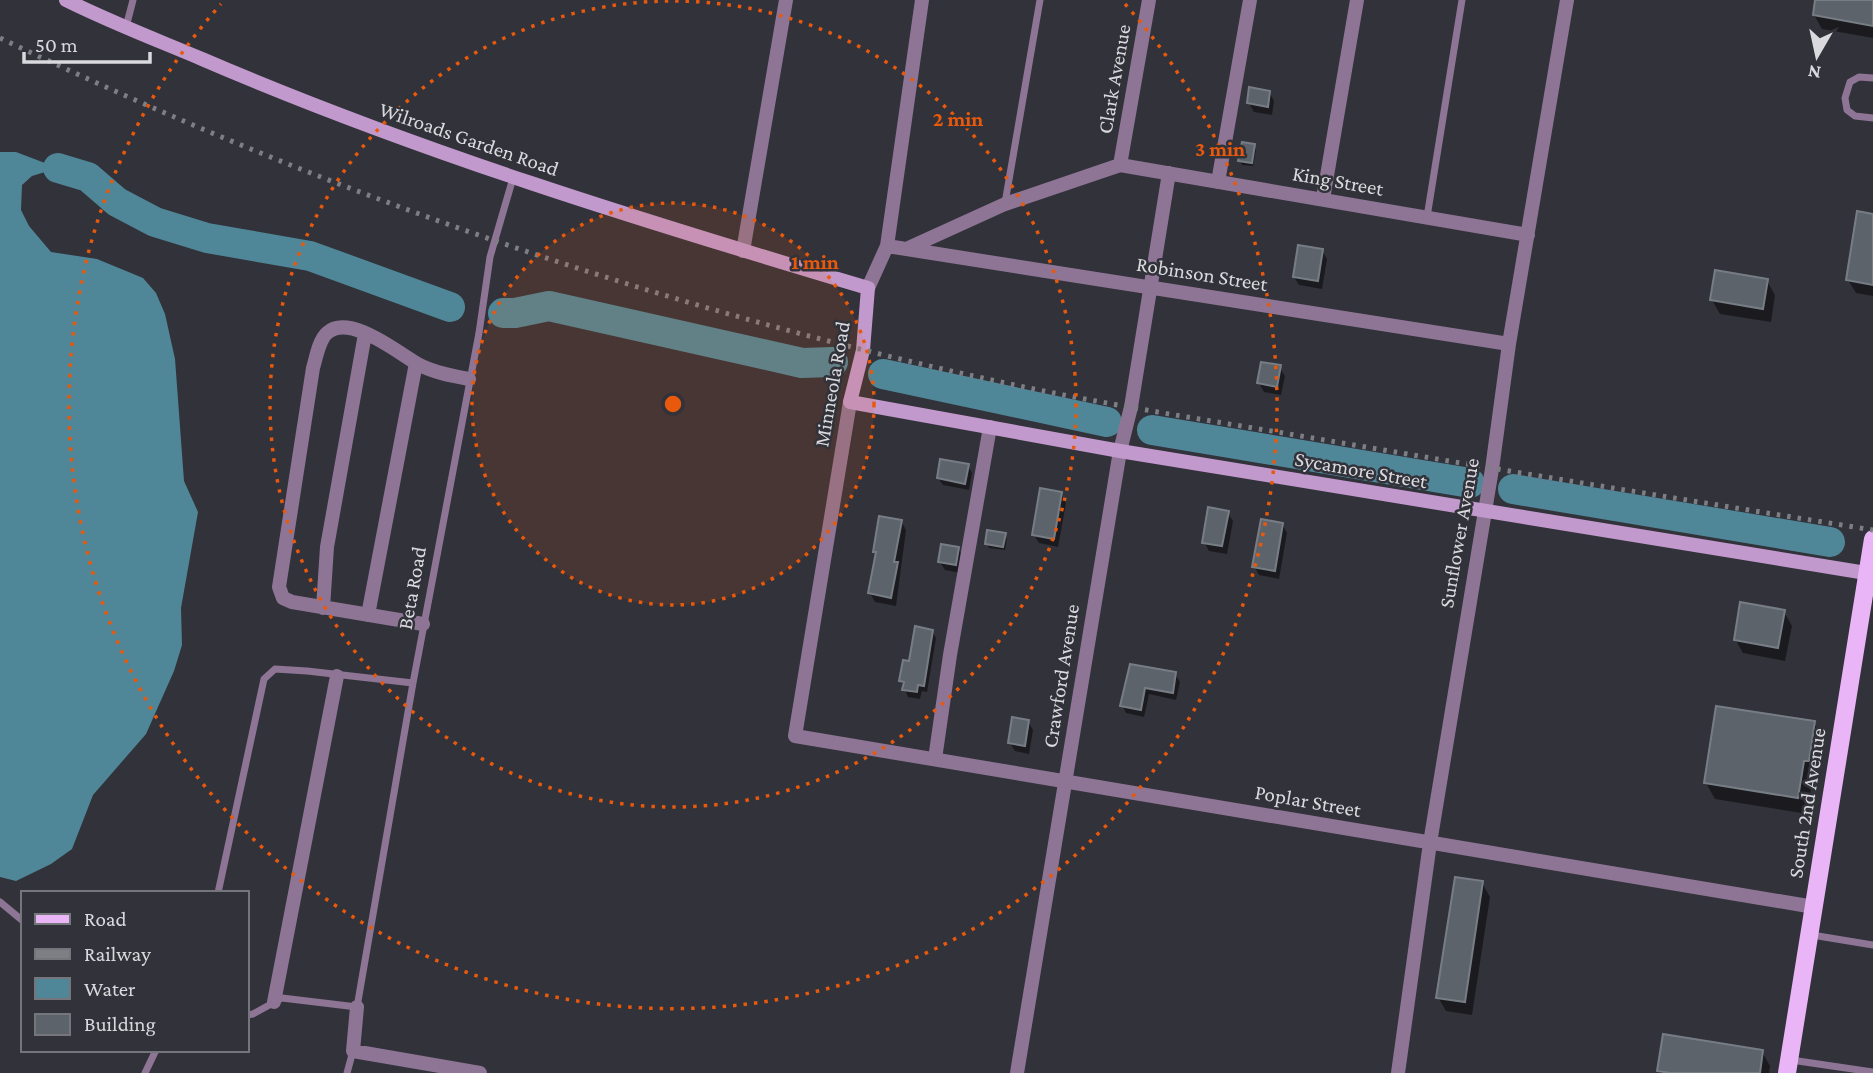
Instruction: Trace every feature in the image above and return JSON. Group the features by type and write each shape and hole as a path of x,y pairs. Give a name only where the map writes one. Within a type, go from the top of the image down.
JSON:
{"main road":[{"name":"South 2nd Avenue","path":"1788,1066 1870,574 1873,539"}],"street":[{"name":"Wilroads Garden Road","path":"66,0 284,94 407,141 513,178 869,288"},
{"path":"743,251 786,0"},
{"name":"Minneola Road","path":"795,736 850,402 863,350 869,288 887,246 922,0"},
{"name":"Clark Avenue","path":"1120,164 1149,0"},
{"path":"1218,182 1250,0"},
{"path":"1323,200 1357,0"},
{"name":"Sunflower Avenue","path":"1398,1073 1430,842 1567,0"},
{"name":"King Street","path":"906,249 1005,204 1120,164 1528,235"},
{"name":"Crawford Avenue","path":"1017,1073 1169,173"},
{"name":"Robinson Street","path":"887,246 1509,344"},
{"path":"423,624 323,608 283,598 279,587 313,368 325,334 335,328 353,330 379,339 416,363 469,379"},
{"path":"323,608 327,547 365,334"},
{"path":"368,615 416,363"},
{"name":"Sycamore Street","path":"850,402 1120,451 1870,574"},
{"path":"935,759 950,655 990,427"},
{"path":"274,1002 337,676"},
{"name":"Poplar Street","path":"795,736 1814,907"},
{"path":"357,1007 353,1051 480,1073"}],"lane":[{"path":"126,27 133,0"},
{"path":"1005,204 1040,0"},
{"path":"1427,217 1462,0"},
{"path":"1873,78 1859,77 1850,82 1845,97 1847,110 1855,116 1873,118"},
{"name":"Beta Road","path":"357,1007 490,257 513,178"},
{"path":"218,891 264,679 275,669 413,683"},
{"path":"0,902 21,919"},
{"path":"1809,934 1873,946"},
{"path":"248,1015 282,998 357,1007"},
{"path":"346,1073 353,1051"},
{"path":"145,1073 155,1052"},
{"path":"1788,1066 1873,1072"}],"water":[{"path":"0,152 16,152 58,168 32,176 22,185 21,210 29,226 51,252 97,259 143,278 156,293 165,314 175,359 184,481 198,512 181,608 182,645 174,671 146,734 93,795 72,849 51,864 16,881 0,877"}],"building":[{"path":"1815,0 1873,0 1873,26 1813,15"},
{"path":"1249,87 1270,91 1268,107 1247,103"},
{"path":"1242,142 1255,144 1252,163 1238,161"},
{"path":"1857,211 1873,214 1873,285 1846,280"},
{"path":"1298,245 1323,249 1318,281 1293,277"},
{"path":"1715,270 1768,279 1763,309 1710,300"},
{"path":"1261,362 1281,365 1277,387 1257,383"},
{"path":"940,459 969,464 965,484 937,478"},
{"path":"1040,488 1062,492 1054,539 1032,535"},
{"path":"1208,507 1229,511 1222,546 1202,543"},
{"path":"879,516 902,520 891,598 868,593 876,552 873,552"},
{"path":"1261,519 1283,523 1275,571 1252,567"},
{"path":"987,530 1006,533 1003,547 985,544"},
{"path":"941,544 959,547 956,565 938,562"},
{"path":"1740,602 1785,610 1778,648 1734,640"},
{"path":"915,626 933,630 924,686 918,685 917,692 902,690 904,682 899,681 903,660 909,661"},
{"path":"1130,664 1176,672 1173,693 1145,688 1141,710 1120,706"},
{"path":"1716,706 1815,721 1809,761 1804,761 1798,798 1704,783"},
{"path":"1012,717 1029,720 1025,746 1008,743"},
{"path":"1455,877 1483,881 1465,1002 1436,998"},
{"path":"1663,1034 1763,1050 1760,1073 1657,1071"}],"waterway":[{"path":"58,168 88,177 117,202 155,222 207,238 310,256 450,307"},
{"path":"503,313 549,306 802,363 833,362"},
{"path":"883,374 1107,422"},
{"path":"1152,430 1470,483"},
{"path":"1513,489 1830,542"}],"railway":[{"path":"0,38 241,145 364,194 614,280 867,351 996,381 1114,404 1873,530"}]}
